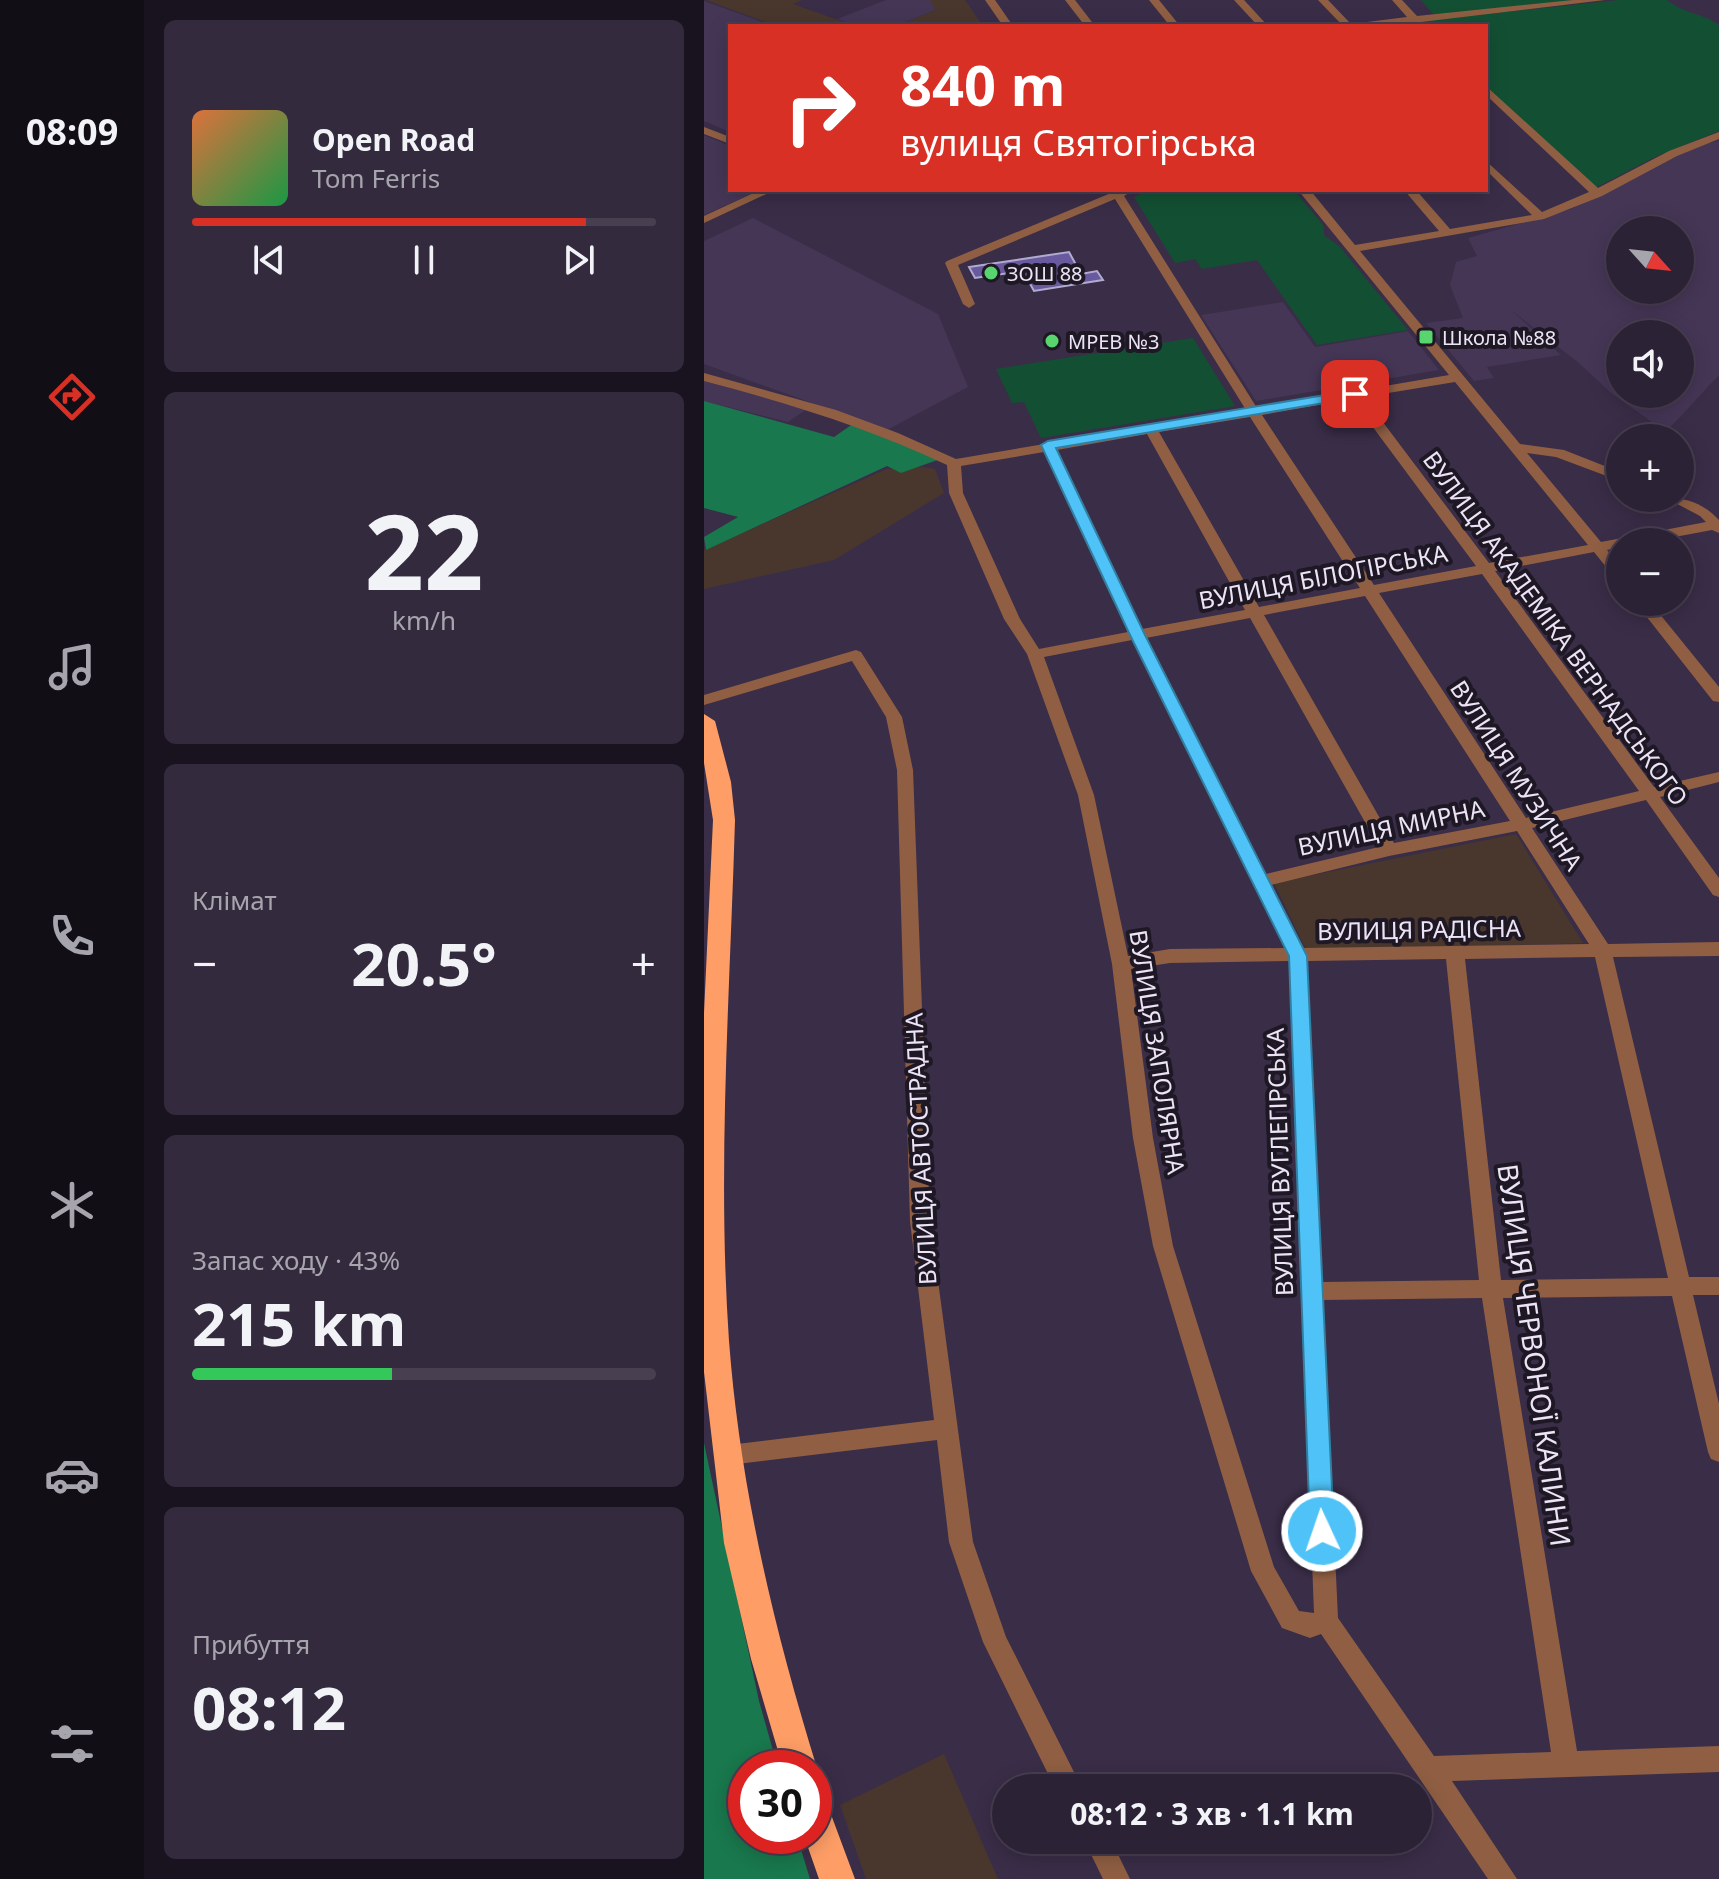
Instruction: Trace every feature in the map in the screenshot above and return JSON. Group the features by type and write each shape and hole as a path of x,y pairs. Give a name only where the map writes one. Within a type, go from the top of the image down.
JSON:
{"highway":[{"path":"704,721 720,782 724,820 712,1127 715,1342 740,1543 767,1659 795,1750"},
{"path":"828,1854 837,1879"}],"street":[{"path":"990,0 1007,24"},
{"path":"1070,0 1088,24"},
{"path":"1154,0 1173,24"},
{"path":"1239,0 1261,24"},
{"path":"1323,0 1348,24"},
{"path":"1397,0 1416,22"},
{"path":"1383,24 1600,0"},
{"path":"1488,91 1598,194"},
{"path":"1488,104 1500,102"},
{"path":"704,130 728,140"},
{"path":"1351,249 1540,217 1598,194 1678,151 1719,135"},
{"path":"1488,166 1540,217"},
{"path":"704,220 765,192"},
{"path":"969,304 951,263 1118,192"},
{"name":"ВУЛИЦЯ МУЗИЧНА","path":"1121,192 1253,411 1602,949 1719,1452"},
{"path":"1306,192 1606,558"},
{"path":"1412,192 1448,234"},
{"path":"704,377 813,405 885,432 954,463 1460,377"},
{"name":"ВУЛИЦЯ АКАДЕМІКА ВЕРНАДСЬКОГО","path":"1355,394 1565,675 1719,891"},
{"path":"1150,428 1389,850"},
{"name":"ВУЛИЦЯ ВУГЛЕГІРСЬКА","path":"1048,445 1137,635 1298,956 1326,1621"},
{"path":"1518,448 1559,453 1606,471"},
{"name":"ВУЛИЦЯ ЗАПОЛЯРНА","path":"954,463 956,493 1012,619 1035,654 1086,795 1121,964 1143,1138 1163,1246 1263,1571 1291,1620 1310,1626 1326,1621"},
{"path":"1694,508 1705,513 1718,526"},
{"path":"1694,530 1718,526"},
{"name":"ВУЛИЦЯ БІЛОГІРСЬКА","path":"1035,654 1606,546"},
{"path":"1653,616 1719,697"},
{"name":"ВУЛИЦЯ АВТОСТРАДНА","path":"704,700 856,655 894,717 905,770 909,845 908,919 920,1221 944,1429 961,1542 995,1642 1062,1774"},
{"name":"ВУЛИЦЯ МИРНА","path":"1260,882 1389,850 1519,825 1719,777"},
{"name":"ВУЛИЦЯ РАДІСНА","path":"1121,964 1170,956 1719,949"},
{"name":"ВУЛИЦЯ ЧЕРВОНОЇ КАЛИНИ","path":"1455,954 1491,1289 1566,1763"},
{"path":"1310,1291 1719,1286"},
{"path":"729,1455 944,1429"},
{"path":"1326,1621 1504,1879"},
{"path":"1430,1769 1719,1759"},
{"path":"1104,1854 1117,1879"}],"shaded area":[{"path":"706,0 802,0 793,4 849,24 771,24"},
{"path":"886,0 930,0 935,10 901,24 851,24 837,19"},
{"path":"929,0 965,0 982,24 902,24 935,10"},
{"path":"704,1 768,24 728,24 728,131 704,121"},
{"path":"704,135 728,145 728,192 756,192 704,215"},
{"path":"1719,141 1719,375 1694,402 1694,320 1606,320 1606,388 1511,310 1561,355 1487,367 1494,378 1474,381 1426,323 1463,318 1450,285 1456,262 1477,256 1468,238 1571,209 1695,146"},
{"path":"753,218 938,314 968,387 887,430 704,364 704,241"},
{"path":"1283,302 1315,347 1408,331 1439,370 1256,401 1201,315"},
{"path":"704,377 813,405 788,422 704,401"},
{"path":"1632,408 1688,408 1673,424 1655,424"},
{"path":"887,469 935,469 944,493 834,560 704,589 704,550"},
{"path":"1516,834 1583,943 1307,952 1274,883"},
{"path":"944,1754 998,1879 866,1879 840,1805"}],"green space":[{"path":"1421,0 1590,0 1434,15"},
{"path":"1619,0 1667,0 1719,25 1719,131 1655,157 1595,188 1488,88 1488,24 1421,24 1417,21"},
{"path":"1145,192 1296,192 1323,225 1324,235 1340,247 1408,330 1317,345 1257,260 1202,269 1195,259 1175,263 1134,197"},
{"path":"1193,338 1235,406 1041,438 1024,402 1012,403 996,369"},
{"path":"704,401 834,437 857,421 943,458 901,473 887,466 706,550 704,537 738,517 704,508"},
{"path":"704,1443 759,1701 773,1750 728,1750 728,1854 802,1854 810,1879 704,1879"}],"building":[{"name":"ЗОШ 88","path":"1069,252 1081,274 1097,271 1103,280 1034,291 1023,271 975,278 969,267"}],"place":[{"name":"ЗОШ 88","path":"991,273"},
{"name":"Школа №88","path":"1426,337"},
{"name":"МРЕВ №3","path":"1052,341"}],"route":[{"path":"1322,1531 1298,956 1137,635 1048,445 1355,394"}]}
